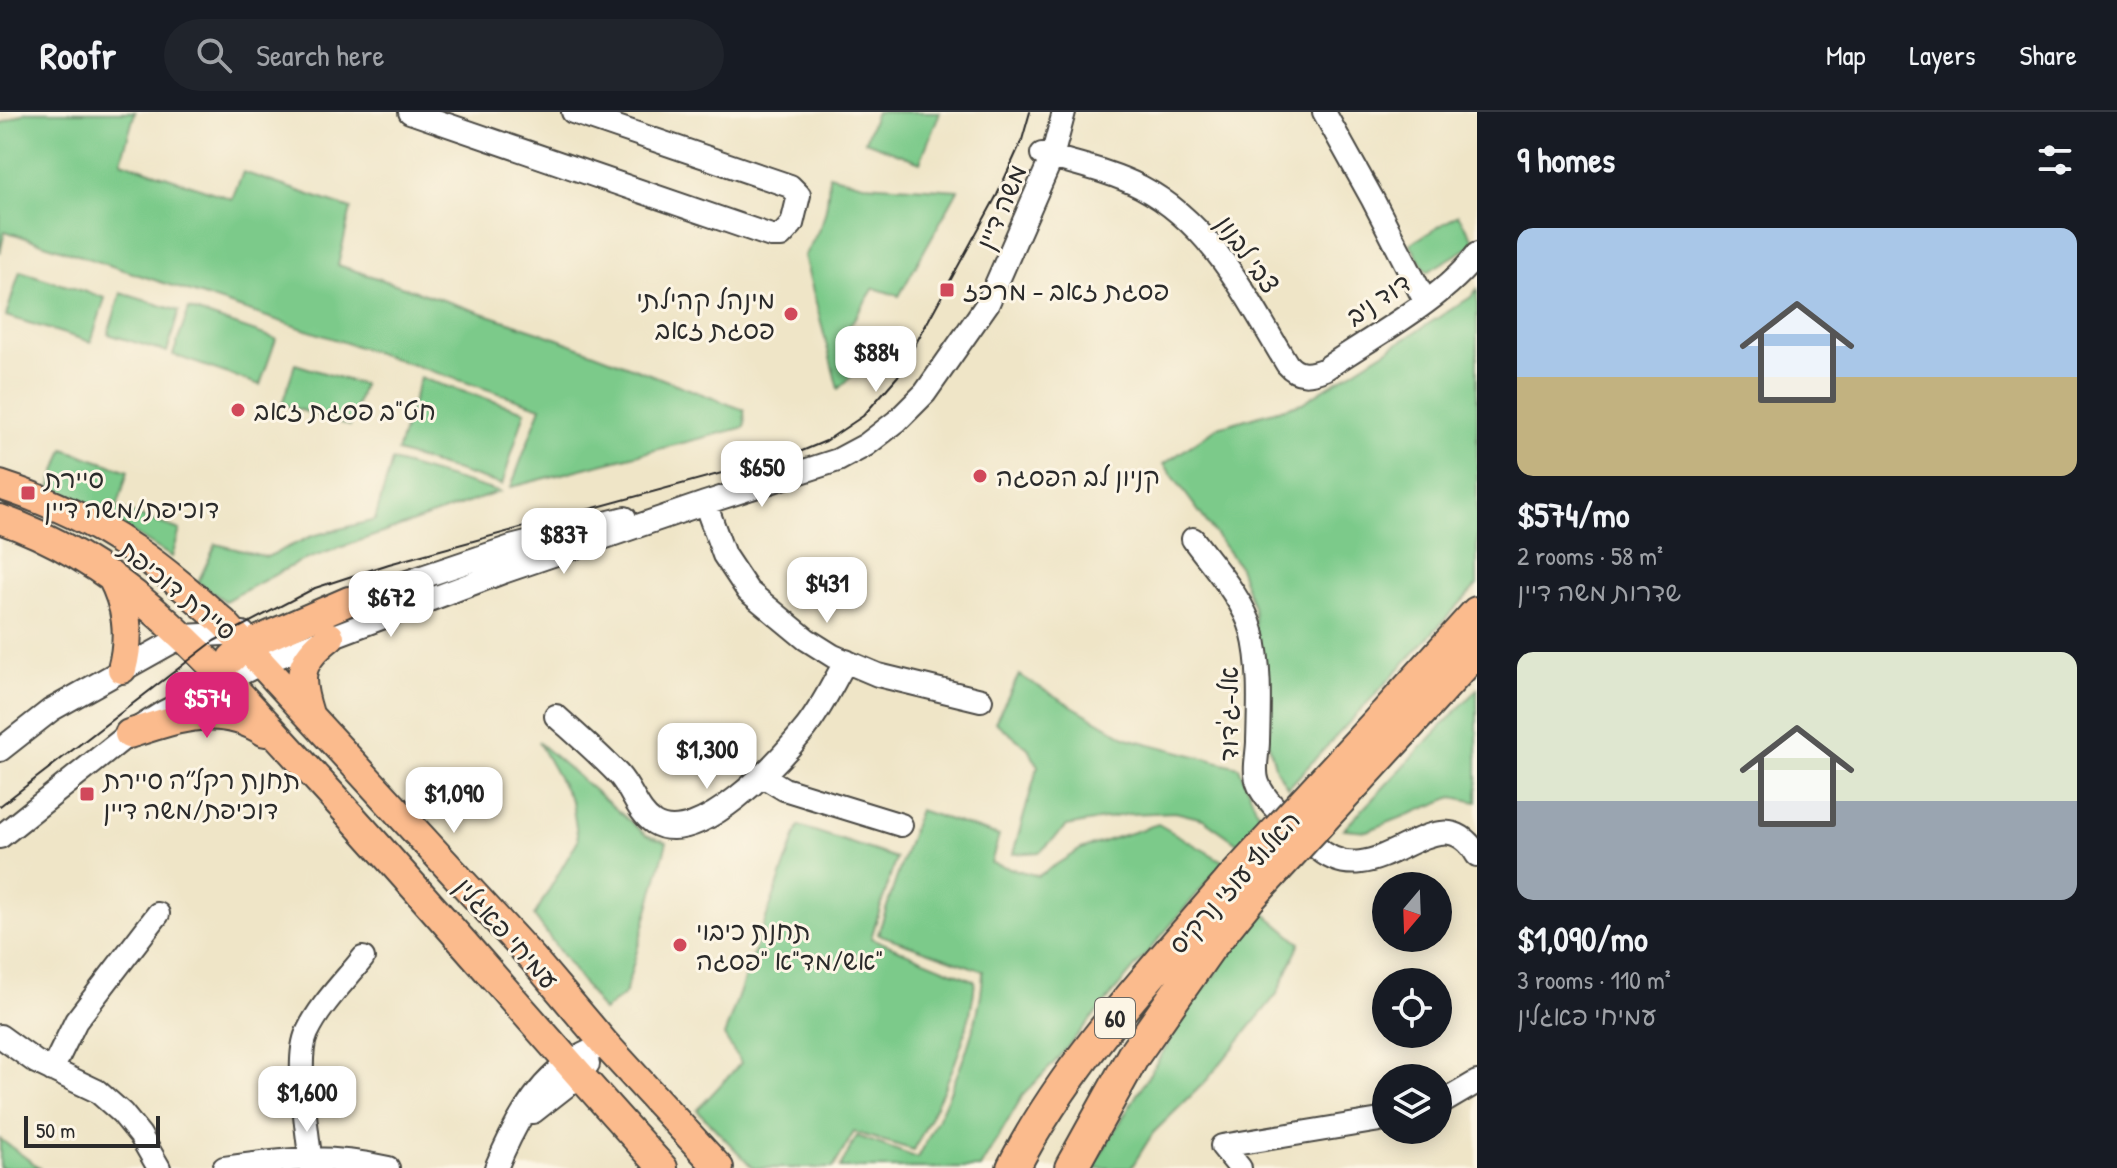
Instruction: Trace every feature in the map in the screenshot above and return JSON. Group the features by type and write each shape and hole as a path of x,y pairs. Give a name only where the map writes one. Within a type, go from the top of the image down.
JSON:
{"highway":[{"name":"האלוף עוזי נרקיס","path":"1013,1168 1029,1137 1113,1021 1241,889 1393,724 1477,613"},
{"name":"האלוף עוזי נרקיס","path":"1393,724 1477,650"},
{"name":"האלוף עוזי נרקיס","path":"1071,1168 1133,1056 1208,949 1241,889"}],"main road":[{"name":"סיירת דוכיפת","path":"0,485 35,497 132,548 168,575 247,648"},
{"name":"סיירת דוכיפת","path":"0,519 22,526 70,550 111,575 183,636 225,681"},
{"path":"111,575 128,621 122,669"},
{"path":"225,681 228,665 235,654 349,601"},
{"path":"309,715 301,679 303,667 308,656 330,637"},
{"name":"עמיחי פאגלין","path":"247,648 719,1168"},
{"name":"עמיחי פאגלין","path":"225,681 407,876 573,1070 663,1168"},
{"path":"129,734 175,719 205,714 225,715 254,724 287,747"}],"street":[{"path":"410,112 771,236 781,236 792,224 799,195 790,186 573,112"},
{"name":"משה דיין","path":"806,472 866,445 910,410 964,339 1001,277 1047,156 1056,112"},
{"path":"0,750 41,717 183,636 247,648 330,637 503,572 806,472 849,445 890,412 929,369 980,293 1047,156 1064,112"},
{"path":"1324,112 1425,301"},
{"name":"צבי לבנון","path":"1047,156 1141,187 1186,217 1205,235 1287,364 1300,374"},
{"name":"דוד ניב","path":"1300,374 1325,369 1449,283 1477,254"},
{"path":"349,601 511,547 576,529 705,503"},
{"path":"705,503 724,555 748,591 806,639 878,675 981,700"},
{"name":"אל-ג'דוד","path":"1193,539 1244,610 1252,629 1256,653 1256,771 1258,784 1265,796 1318,850 1337,861 1358,864 1377,860 1439,831 1464,837 1477,855"},
{"path":"556,716 621,776 642,812 654,823 670,829 707,819 761,775 807,727 846,661"},
{"path":"0,837 129,734 225,681"},
{"path":"761,775 784,789 901,825"},
{"path":"52,1070 76,1021 158,914"},
{"path":"310,1157 301,1054 306,1035 318,1013 363,958"},
{"path":"0,1036 52,1070 97,1091 122,1113 140,1135 159,1168"},
{"path":"496,1168 514,1129 538,1093 605,1044"},
{"path":"1452,1097 1477,1082"},
{"path":"1240,1168 1222,1146 1372,1121"},
{"path":"224,1168 310,1157 358,1161 388,1168"}],"green space":[{"path":"27,112 135,112 121,161 232,199 243,172 351,209 338,265 542,333 744,410 745,427 511,487 541,407 5,231 0,253 0,124"},
{"path":"876,112 940,112 920,162 865,141"},
{"path":"829,175 863,184 958,190 899,296 874,288 847,330 874,347 859,369 838,389 804,256 824,218"},
{"path":"1458,215 1476,243 1427,272 1410,244"},
{"path":"20,271 105,298 91,342 6,316"},
{"path":"1477,289 1477,585 1288,788 1276,769 1264,727 1253,606 1238,565 1164,464 1218,427 1302,403 1471,297"},
{"path":"121,293 179,311 167,352 108,334"},
{"path":"189,309 276,339 260,385 173,355"},
{"path":"295,364 363,385 350,426 282,404"},
{"path":"420,378 525,411 502,485 397,452"},
{"path":"64,449 128,471 117,508 180,530 172,557 107,517 50,488"},
{"path":"392,461 499,492 299,562 225,601 198,582 216,544 267,557 312,536 375,520"},
{"path":"1019,675 1127,738 1239,767 1263,825 1240,845 1203,819 1175,812 1129,814 1067,826 1040,852 1013,854 1038,766 1028,748 995,722"},
{"path":"1477,689 1477,802 1453,797 1367,831 1344,829"},
{"path":"538,742 646,835 667,842 625,994 603,1011 534,916 578,840 572,802"},
{"path":"919,810 999,836 991,863 1038,876 1081,849 1158,824 1224,862 1053,1064 1023,1095 980,1168 840,1168 857,1136 918,1158 960,1067 976,1017 983,971 878,934"},
{"path":"799,826 896,858 871,938 975,981 972,1004 953,1068 914,1150 854,1132 833,1168 753,1168 697,1110 741,1063 724,1036"},
{"path":"1262,911 1300,943 1277,994 1206,1081 1153,1133 1131,1168 1092,1168 1190,1008"},
{"path":"0,1139 40,1168 0,1168"}],"tram line":[{"path":"0,806 214,641 315,588 389,564 802,451 826,441 863,416 898,376 997,195 1022,140 1030,112"}],"place":[{"name":"פסגת זאב – מרכז","path":"947,290"},
{"name":"מינהל קהילתי פסגת זאב","path":"791,314"},
{"name":"חט\"ב פסגת זאב","path":"238,410"},
{"name":"קניון לב הפסגה","path":"980,476"},
{"name":"סיירת דוכיפת/משה דיין","path":"28,493"},
{"name":"תחנת רקל״ה סיירת דוכיפת/משה דיין","path":"87,794"},
{"name":"תחנת כיבוי אש/מד\"א \"פסגה\"","path":"680,945"}]}
